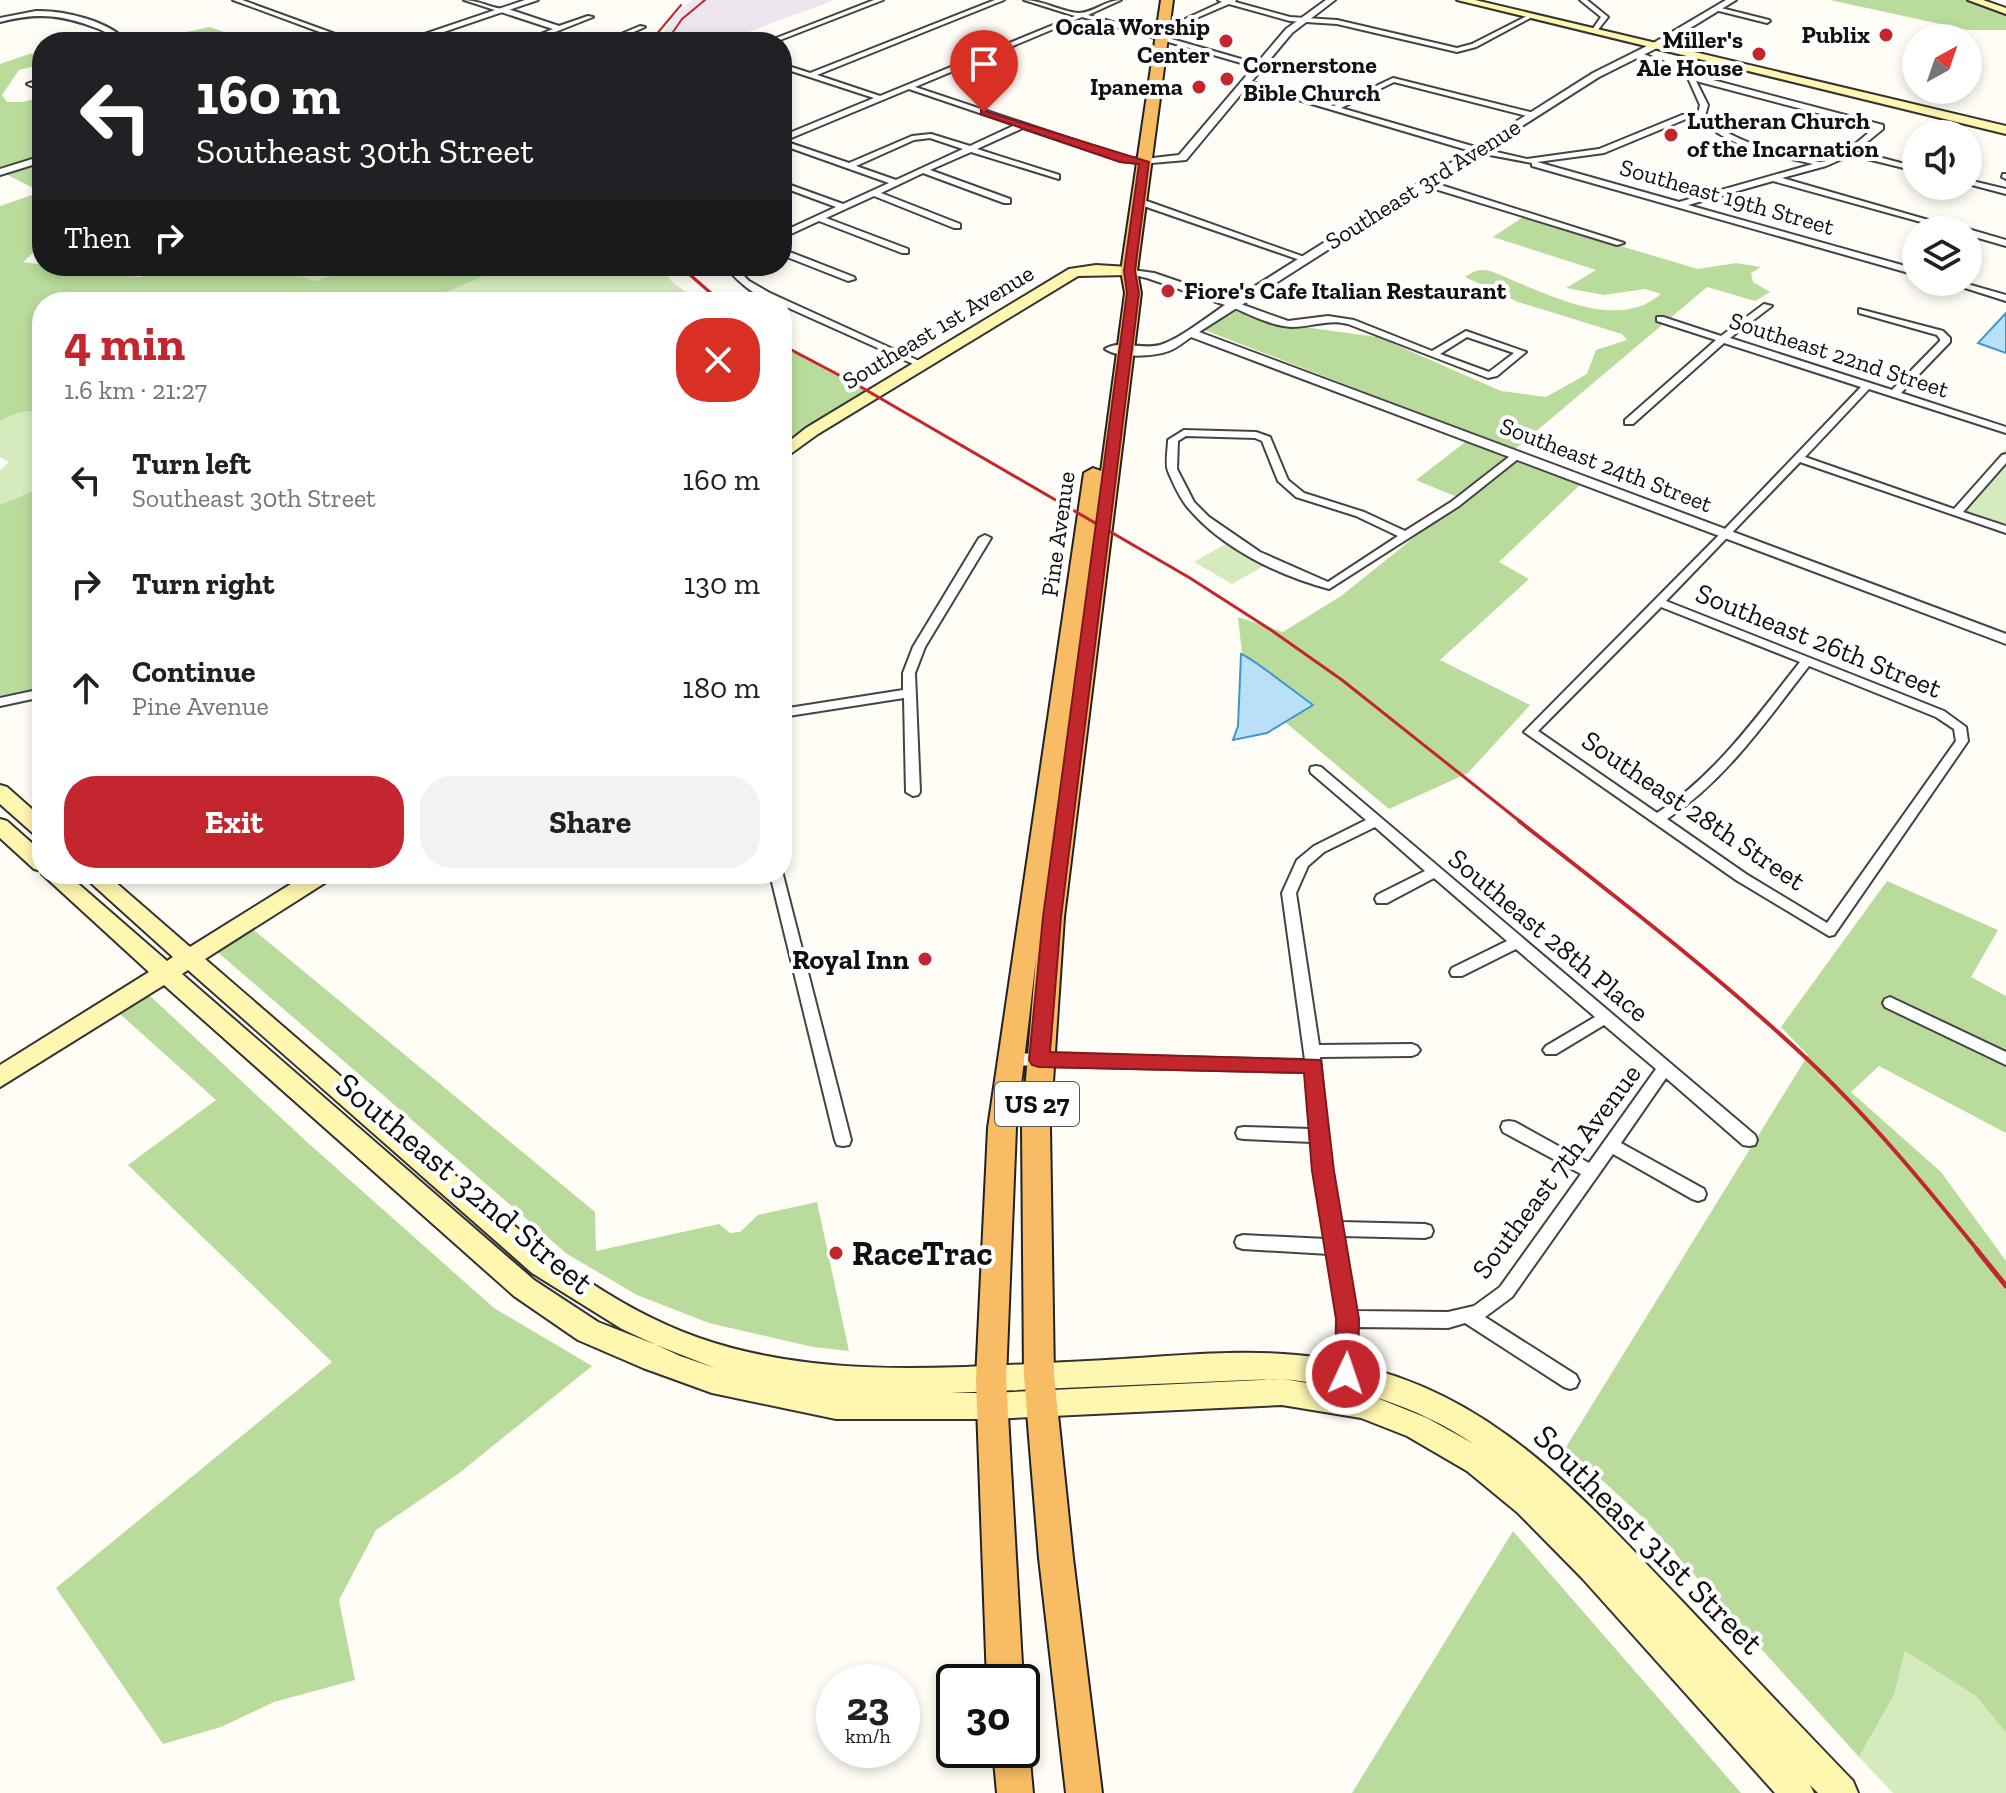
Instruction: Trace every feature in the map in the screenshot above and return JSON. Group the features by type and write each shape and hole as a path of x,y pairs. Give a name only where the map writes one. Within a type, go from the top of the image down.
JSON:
{"highway":[{"name":"Pine Avenue","path":"1056,807 1118,349 1133,293 1129,271 1167,0"},
{"name":"US 27","path":"1004,1664 991,1392 1002,1128 1010,1059 1056,807"},
{"name":"US 27","path":"1056,807 1052,917 1039,1060 1036,1144 1040,1389 1057,1573 1084,1793"},
{"path":"1013,1768 1015,1793"}],"main road":[{"path":"1462,0 1483,2 2006,130"},
{"path":"1973,0 2006,11"},
{"name":"Southeast 1st Avenue","path":"792,447 812,431 1074,272 1086,269 1129,271"},
{"path":"0,792 32,821"},
{"path":"0,826 32,855"},
{"path":"66,884 176,967"},
{"path":"101,884 176,967"},
{"path":"0,1077 307,884"},
{"name":"Southeast 32nd Street","path":"176,967 524,1288 588,1331 712,1380 836,1406 991,1392"},
{"name":"Southeast 31st Street","path":"991,1392 1277,1366 1346,1374 1393,1388 1460,1417 1523,1459 1612,1548 1841,1793"},
{"name":"Southeast 31st Street","path":"1040,1389 1282,1392 1362,1405 1417,1427 1477,1461 1529,1503 1593,1567 1797,1793"}],"street":[{"path":"236,0 326,32"},
{"path":"467,0 558,28"},
{"path":"436,32 534,0"},
{"path":"792,33 880,0"},
{"path":"810,75 1001,0"},
{"path":"1027,0 1161,34 1258,65"},
{"path":"792,137 1118,0"},
{"path":"909,87 1124,159 1144,162 1182,158 1258,65 1304,19 1331,0"},
{"path":"1583,0 1605,17 1595,30"},
{"name":"Southeast 3rd Avenue","path":"1118,349 1156,350 1191,333 1531,115 1596,75 1658,44 1732,0"},
{"path":"1161,34 1228,1 1290,19 1350,24 1457,50 1474,46 1531,16"},
{"path":"1717,9 1767,21"},
{"path":"0,20 25,13 50,11 110,32"},
{"path":"548,32 590,17"},
{"path":"630,32 642,27"},
{"path":"1639,54 1691,77 1880,127 1850,152 1823,164 1681,204"},
{"path":"792,69 880,98"},
{"path":"1691,77 1704,105 1701,116"},
{"path":"1334,109 1393,80 1531,115"},
{"path":"1245,83 1477,150"},
{"path":"1527,161 1601,151 1685,117 1701,116"},
{"path":"1701,116 1708,125 1736,141 1823,164"},
{"path":"792,229 1022,125"},
{"path":"849,166 922,136 1056,177"},
{"path":"792,144 897,183"},
{"name":"Southeast 19th Street","path":"1477,150 1527,161 1902,268"},
{"path":"1850,152 1902,165"},
{"path":"0,172 32,162"},
{"path":"924,171 1007,201"},
{"path":"1776,179 1909,216"},
{"path":"1425,183 1620,243"},
{"path":"1982,186 2006,192"},
{"path":"792,188 843,207"},
{"path":"874,193 957,226"},
{"path":"1138,201 1306,259"},
{"path":"819,218 905,251"},
{"path":"1982,236 2006,243"},
{"path":"792,256 851,279"},
{"path":"1129,271 1150,275 1290,324 1338,319 1433,355 1488,375 1494,374 1521,352 1466,334 1433,355"},
{"path":"739,276 762,292"},
{"path":"1982,291 2006,298"},
{"path":"792,306 923,365"},
{"path":"1629,422 1723,339 1767,306"},
{"path":"1862,311 1940,333 1945,338 1945,342 1894,394"},
{"name":"Southeast 22nd Street","path":"1660,319 2006,430"},
{"name":"Southeast 24th Street","path":"1191,333 2006,639"},
{"path":"1659,602 1867,386"},
{"path":"1406,536 1360,514 1300,495 1283,481 1266,439 1256,435 1184,433 1173,440 1172,469 1180,478 1190,505 1208,523 1226,536 1313,581 1329,586 1406,536 1455,504 1518,455"},
{"path":"1956,513 2006,457"},
{"path":"1797,458 2006,530"},
{"path":"913,792 909,673 919,647 985,538"},
{"name":"Southeast 26th Street","path":"1659,602 1940,714 1960,727 1962,741 1829,931"},
{"name":"Southeast 28th Street","path":"1659,602 1530,732 1741,877 1829,931"},
{"path":"1659,818 1684,804 1708,781 1807,661"},
{"path":"792,711 908,693"},
{"path":"0,702 32,695"},
{"name":"Southeast 28th Place","path":"1316,770 1749,1140"},
{"path":"1362,1405 1346,1374 1348,1319 1334,1238 1313,1058 1289,893 1302,863 1374,822"},
{"path":"1382,899 1434,872"},
{"path":"779,884 843,1140"},
{"path":"1457,972 1518,942"},
{"path":"1890,1003 2006,1059"},
{"path":"1551,1050 1606,1017"},
{"path":"1010,1059 1313,1058 1412,1050"},
{"name":"Southeast 7th Avenue","path":"1348,1319 1448,1320 1479,1312 1506,1292 1665,1068"},
{"path":"1509,1127 1591,1172"},
{"path":"1244,1133 1320,1136"},
{"path":"1610,1145 1698,1194"},
{"path":"1243,1242 1425,1231"},
{"path":"1467,1315 1570,1381"}],"shaded area":[{"path":"693,0 835,0 748,32 664,32 677,13"}],"green space":[{"path":"1830,0 1969,0 2006,13 2006,30 1982,30 1982,24 1940,24"},
{"path":"210,27 224,32 186,32"},
{"path":"32,54 32,67 19,70 2,95 7,102 32,100 32,160 0,171 0,64"},
{"path":"32,163 32,187 4,173"},
{"path":"32,195 32,254 23,262 32,263 32,276 301,276 315,281 329,276 484,276 447,292 32,292 32,411 0,421 0,206"},
{"path":"1523,217 1698,269 1736,263 1761,267 1751,273 1753,282 1770,292 1755,301 1707,287 1514,450 1202,329 1233,310 1296,326 1378,337 1501,391 1546,397 1587,374 1596,350 1627,340 1622,334 1518,302 1465,277 1480,270 1490,271 1567,302 1607,310 1626,310 1661,294 1645,289 1604,295 1566,288 1596,270 1493,237"},
{"path":"301,276 329,276 315,281"},
{"path":"484,276 668,276 686,292 447,292"},
{"path":"792,351 869,393 792,443"},
{"path":"32,411 32,491 0,505 0,470 9,462 0,457 0,421"},
{"path":"1468,440 1582,483 1499,562 1529,579 1440,660 1530,705 1468,773 1389,809 1285,722 1313,704 1242,654 1238,617 1283,632 1341,596 1462,499 1416,480"},
{"path":"2006,449 2006,530 1955,512"},
{"path":"32,491 32,691 0,699 0,505"},
{"path":"1229,542 1267,564 1232,584 1194,562"},
{"path":"1887,881 1998,930 1971,977 2006,996 2006,1133 1879,1066 1851,1092 1941,1172 2006,1261 2006,1733 1976,1696 1905,1651 1894,1695 1859,1757 1641,1516 1566,1447 1808,1055 1781,1027"},
{"path":"249,926 595,1212 596,1251 719,1224 730,1233 740,1232 758,1215 817,1202 849,1351 813,1347 709,1323 637,1295 567,1254 214,949"},
{"path":"148,994 307,1142 494,1308 592,1366 458,1474 376,1530 339,1600 355,1680 274,1702 221,1727 163,1744 56,1588 332,1362 128,1165 216,1100 120,1014"},
{"path":"1513,1531 1741,1793 1352,1793"},
{"path":"1905,1650 1976,1696 2006,1733 2006,1793 1893,1793 1859,1757 1894,1695"}],"water":[{"path":"2006,313 2006,353 1978,343"},
{"path":"1241,654 1313,705 1267,733 1233,740 1238,726"}],"railway":[{"path":"673,32 682,19 705,0"},
{"path":"658,32 681,5"},
{"path":"691,276 710,292"},
{"path":"792,350 1190,578 1271,630 1342,680 1522,823"},
{"path":"1519,821 1701,965 1805,1057 1874,1127 1979,1252"},
{"path":"1977,1250 2006,1286"}],"place":[{"name":"Publix","path":"1886,35"},
{"name":"Ocala Worship Center","path":"1226,41"},
{"name":"Miller's Ale House","path":"1759,54"},
{"name":"Cornerstone Bible Church","path":"1227,79"},
{"name":"Ipanema","path":"1199,87"},
{"name":"Lutheran Church of the Incarnation","path":"1671,135"},
{"name":"Fiore's Cafe Italian Restaurant","path":"1168,291"},
{"name":"Royal Inn","path":"925,959"},
{"name":"RaceTrac","path":"836,1253"}],"route":[{"path":"984,112 1124,159 1144,162 1129,271 1133,293 1052,917 1039,1060 1314,1066 1323,1171 1348,1319 1346,1374"}]}
